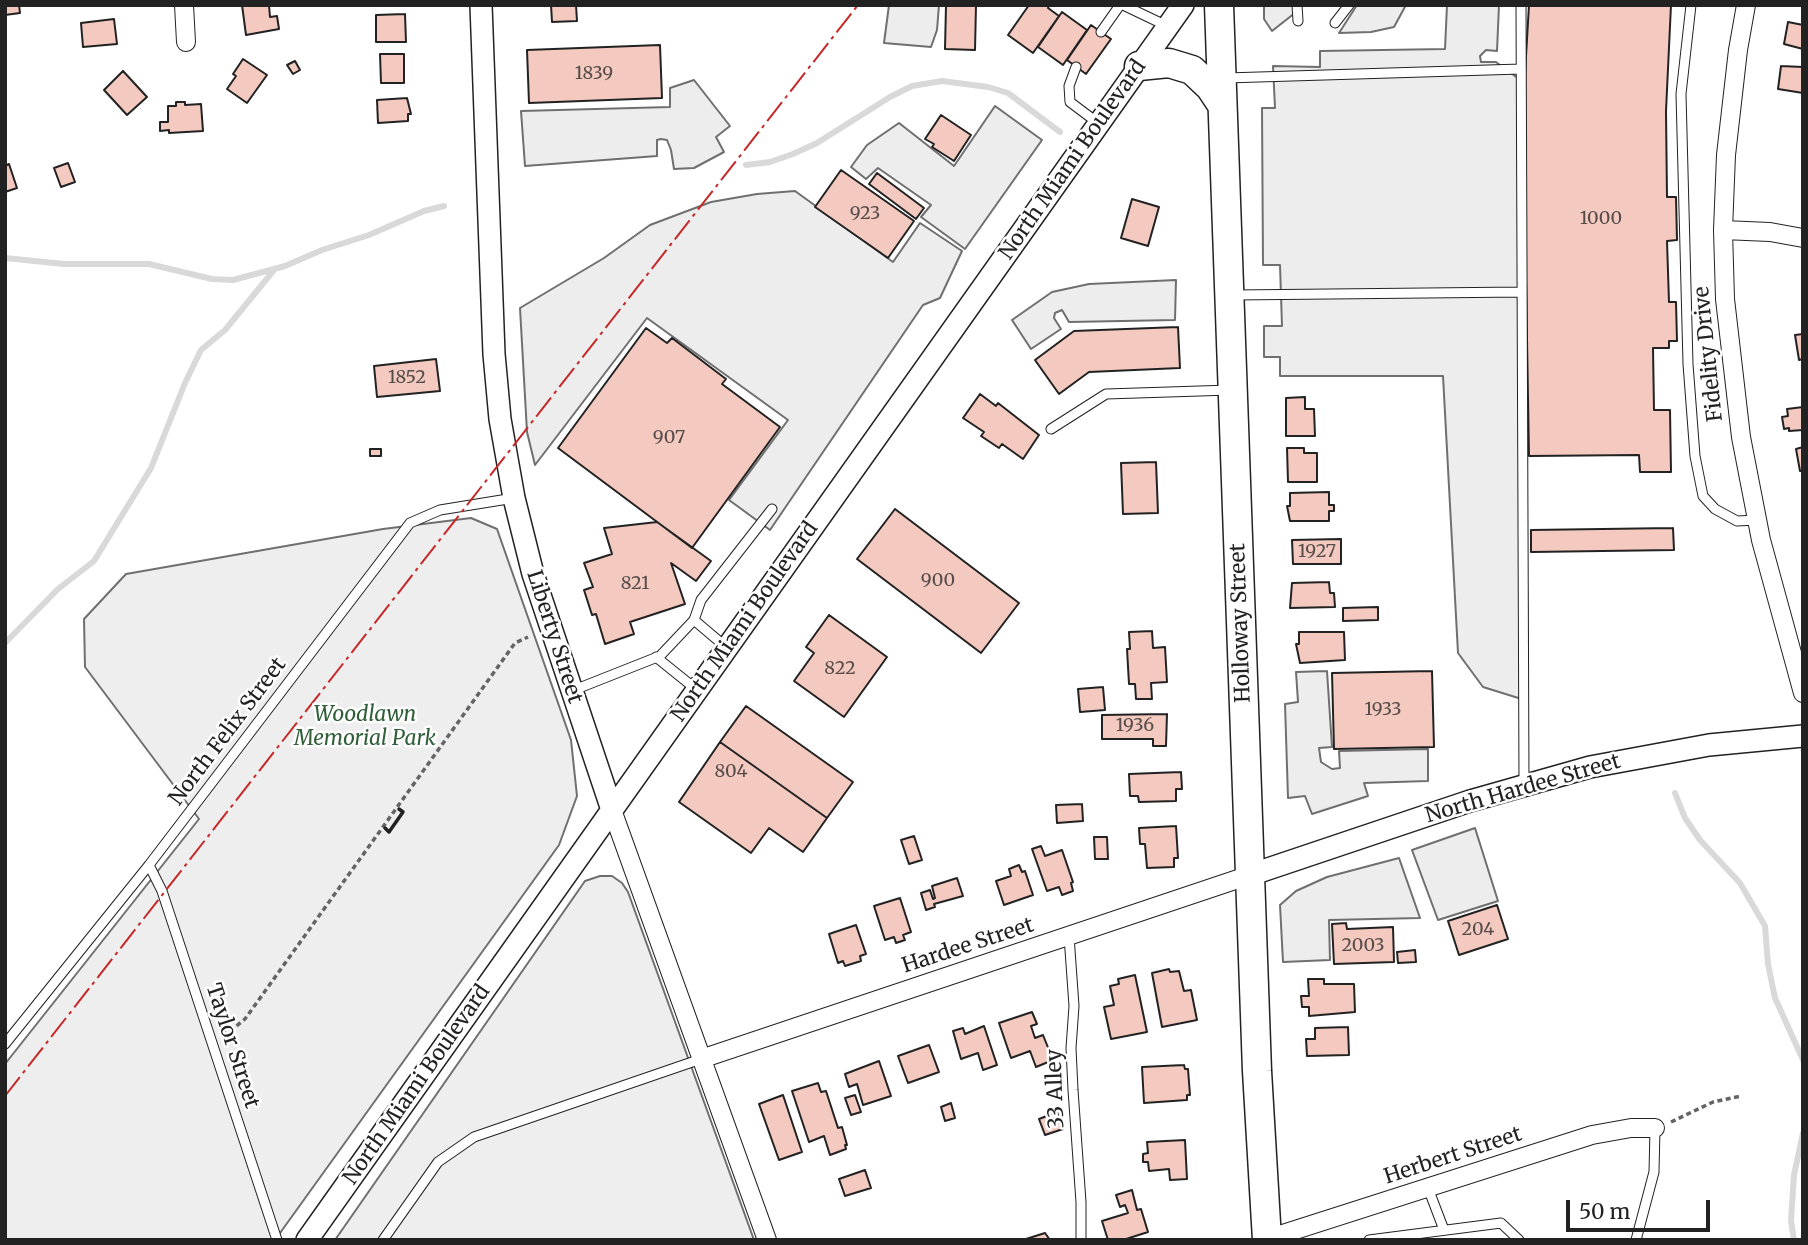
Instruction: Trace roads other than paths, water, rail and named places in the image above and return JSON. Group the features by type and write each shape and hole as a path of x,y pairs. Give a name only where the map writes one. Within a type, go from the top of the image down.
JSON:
{"main road":[{"name":"Holloway Street","path":"1219,5 1257,1071 1267,1240"},
{"path":"1139,66 1169,63 1192,70 1210,87 1222,106"}],"street":[{"path":"184,5 186,42"},
{"name":"Liberty Street","path":"481,5 494,354 500,419 514,498 533,574 612,810 766,1240"},
{"name":"North Miami Boulevard","path":"307,1240 1183,5"},
{"name":"Fidelity Drive","path":"1746,5 1726,155 1723,230 1728,342 1741,437 1757,520 1803,693"},
{"path":"1723,230 1770,232 1803,238"},
{"name":"North Hardee Street","path":"1250,875 1524,784 1649,754 1803,736"},
{"name":"Hardee Street","path":"701,1059 1250,875"},
{"name":"Herbert Street","path":"1267,1240 1592,1135 1631,1128 1655,1128"}],"lane":[{"path":"1101,32 1121,5 1167,26"},
{"path":"1297,5 1298,21"},
{"path":"1335,23 1349,5"},
{"path":"1521,5 1524,784"},
{"path":"1691,5 1681,94 1688,363 1695,456 1703,496 1715,509 1738,521 1757,520"},
{"path":"1076,67 1069,86 1070,102 1098,123"},
{"path":"1221,78 1521,69"},
{"path":"1229,295 1522,292"},
{"path":"1051,429 1106,394 1233,390"},
{"name":"North Felix Street","path":"5,1044 149,865 410,523 440,510 514,498"},
{"path":"572,691 660,656 694,620 701,600 772,509"},
{"path":"694,620 727,648"},
{"path":"656,657 697,690"},
{"name":"Taylor Street","path":"149,865 162,891 277,1240"},
{"name":"33 Alley","path":"1069,936 1074,1006 1071,1048 1081,1240"},
{"path":"383,1240 438,1162 474,1137 701,1059"},
{"path":"1636,1240 1654,1172 1655,1128"},
{"path":"1428,1188 1444,1230"},
{"path":"1369,1240 1502,1223 1519,1240"}],"waterway":[{"path":"746,165 770,162 793,154 817,143 912,86 942,81 988,87 1008,93 1060,132"},
{"path":"5,258 64,264 149,264 212,279 233,280 285,266 424,211 444,206"},
{"path":"5,643 58,589 94,561 151,468 201,350 225,330 274,270"},
{"path":"1675,793 1685,818 1700,840 1740,883 1765,926 1768,964 1775,998 1803,1060"},
{"path":"1794,1240 1791,1221 1794,1175 1803,1133"}],"park label":[{"name":"Woodlawn Memorial Park","path":"365,727"}]}
